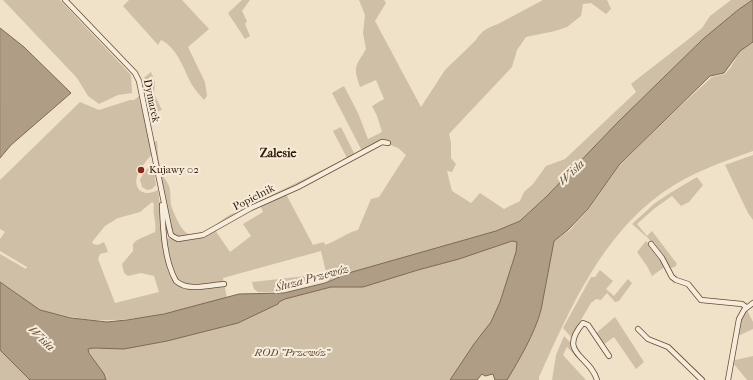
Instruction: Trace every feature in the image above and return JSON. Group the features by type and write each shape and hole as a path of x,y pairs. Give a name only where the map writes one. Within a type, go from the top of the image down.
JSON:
{"street":[{"name":"Dymarek","path":"65,0 135,73 139,81 160,186"},
{"name":"Popielnik","path":"160,186 171,235 178,239 203,235 251,208 298,187 382,142 388,142"},
{"path":"162,193 162,224 166,247 176,281 182,286 193,287 224,284"},
{"path":"651,244 662,258 672,277 688,284 701,300 742,304 746,307"},
{"path":"728,380 741,313 753,302"},
{"path":"597,380 592,370 573,347 575,337 583,323 588,325 609,356"},
{"path":"638,328 643,335 648,338 668,346 702,380"}],"green space":[{"path":"3,0 60,0 131,75 132,93 118,95 99,104 88,96 77,78"},
{"path":"129,0 182,0 209,29 188,47 205,82 207,96 204,100 192,85 176,53 167,43 161,40 158,45 123,6"},
{"path":"242,0 250,0 242,11 247,21 245,24 250,36 245,39 228,13"},
{"path":"359,0 384,0 386,3 375,21 421,107 445,70 476,40 480,34 488,28 543,0 607,0 611,9 606,14 591,3 583,4 581,16 567,27 526,37 517,50 512,67 449,134 451,142 451,158 456,164 452,172 447,171 452,191 471,203 480,193 504,209 520,201 524,192 533,184 546,166 565,159 636,92 631,84 702,28 710,16 731,0 753,0 738,10 703,39 547,196 520,221 496,231 352,272 328,281 321,251 223,278 227,298 185,309 122,320 80,318 42,311 0,282 0,254 26,269 27,267 0,251 0,239 5,232 0,229 0,180 80,102 99,110 134,100 139,96 152,154 138,173 136,181 138,189 145,193 158,190 168,271 171,275 174,273 165,238 187,240 172,235 152,143 157,141 160,165 163,176 169,186 171,205 178,222 188,234 197,235 209,230 231,214 347,158 333,131 341,127 355,155 292,189 254,205 215,230 230,252 251,236 243,224 263,212 260,205 286,194 313,245 324,242 325,245 358,230 371,199 379,197 406,155 398,148 388,144 389,141 382,139 362,151 332,93 344,86 358,113 368,139 382,132 372,106 384,99 376,80 360,87 356,74 357,64 366,49 363,33 365,15","holes":["152,202 154,204 155,232 137,240 133,244 133,251 122,264 124,273 128,276 141,273 154,276 159,292 115,303 98,259 100,254 108,252 104,242 98,245 93,244 92,242 105,226 118,218 140,212"]},
{"path":"753,43 753,151 695,174 662,193 640,211 621,231 589,276 575,301 539,377 539,380 507,380 535,328 541,310 554,241 569,231 589,209 618,167 712,77 725,74 731,67 740,51"},
{"path":"151,72 155,82 154,94 162,110 147,115 141,80"},
{"path":"753,155 753,220 748,213 725,165"},
{"path":"151,164 153,165 156,185 152,189 147,190 142,187 140,180"},
{"path":"697,177 703,185 689,202 681,206 672,196 655,208 637,224 647,236 652,231 677,264 675,267 670,268 648,238 632,224 655,203"},
{"name":"ROD \"Przewóz\"","path":"512,241 517,242 516,252 500,302 491,322 450,380 106,380 104,374 88,350 94,348 124,349 167,341 238,323 278,304 285,299 331,287 363,287 459,259"},
{"path":"646,241 654,249 666,266 652,276 637,252"},
{"path":"600,270 613,281 606,289 614,296 628,279 632,283 619,301 615,302 607,293 601,300 596,299 591,303 571,337 563,328 591,277 595,277"},
{"path":"315,275 314,278 294,285 287,290 269,292 258,292 254,289 252,282"},
{"path":"747,310 753,322 753,329 738,336 741,321"},
{"path":"615,317 644,362 636,369 614,337 603,345 595,334"},
{"path":"564,336 571,343 573,350 592,373 567,347 563,355 586,380 552,380 556,355"},
{"path":"0,350 30,380 0,380"},
{"path":"753,356 753,380 747,380 734,364 735,360"}],"water":[{"name":"Wisła","path":"753,0 753,42 740,51 724,73 710,76 619,165 588,209 568,230 554,241 541,310 535,328 507,380 495,380 493,374 485,376 482,374 477,380 450,380 491,322 500,302 516,252 517,242 512,241 459,259 363,287 331,287 285,299 278,304 238,323 167,341 124,349 88,349 89,353 104,374 106,380 30,380 0,350 0,282 40,310 71,318 107,322 127,320 164,314 239,294 284,293 325,283 352,272 496,231 520,221 547,196 618,122 703,39 738,10"},
{"path":"0,28 24,47 71,93 11,145 0,158"}],"place":[{"name":"Kujawy 02","path":"141,170"}],"district":[{"name":"Zalesie","path":"278,154"}],"water label":[{"name":"Śluza Przewóz","path":"312,279"}]}
